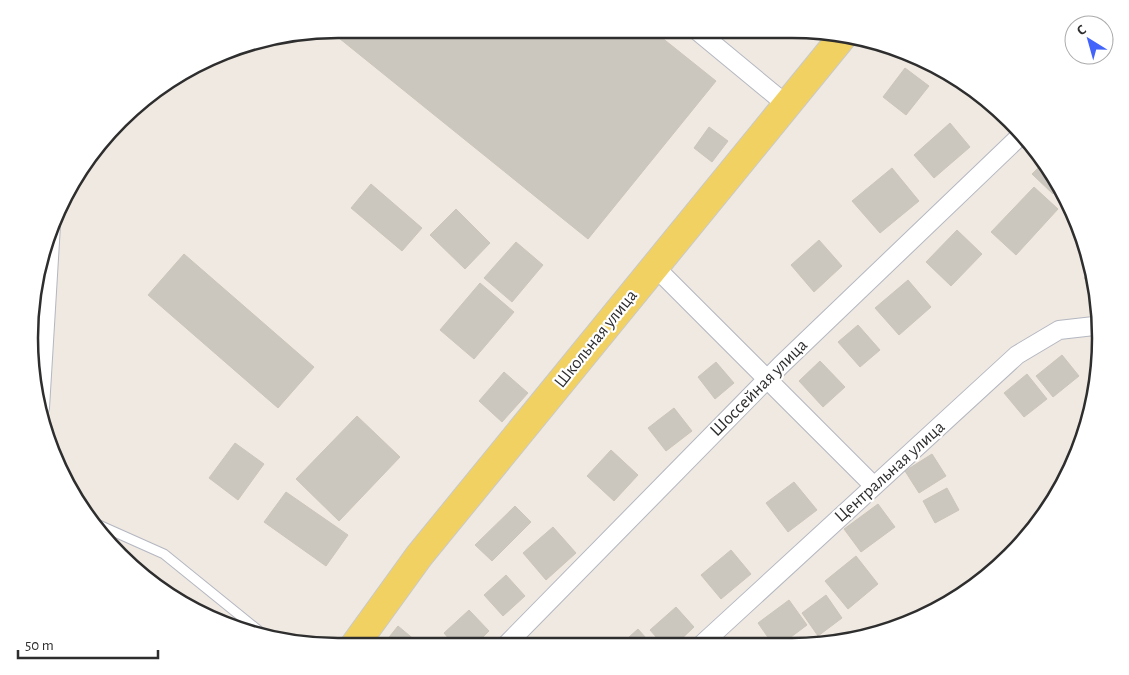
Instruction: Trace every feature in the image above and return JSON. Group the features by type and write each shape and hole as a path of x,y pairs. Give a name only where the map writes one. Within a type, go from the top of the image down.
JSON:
{"main road":[{"name":"Школьная улица","path":"360,638 419,556 839,41"}],"street":[{"path":"706,38 787,105"},
{"name":"Шоссейная улица","path":"514,638 768,379 1016,139"},
{"path":"41,386 50,251"},
{"path":"655,267 874,486"},
{"name":"Центральная улица","path":"709,638 1017,355 1059,330 1091,326"}],"lane":[{"path":"106,528 164,554 251,625"}],"building":[{"path":"339,38 662,38 716,81 588,239"},
{"path":"905,68 929,86 906,115 883,97"},
{"path":"950,123 970,147 934,178 914,155"},
{"path":"709,127 728,141 712,162 694,148"},
{"path":"1039,167 1054,193 1053,194 1032,174"},
{"path":"892,168 919,201 880,233 852,201"},
{"path":"371,184 422,228 402,251 351,208"},
{"path":"1034,187 1058,209 1016,255 991,232"},
{"path":"456,209 490,243 465,269 430,235"},
{"path":"957,230 982,254 951,286 926,262"},
{"path":"819,240 842,266 814,292 791,265"},
{"path":"516,242 543,265 512,302 484,278"},
{"path":"184,254 314,367 278,408 148,295"},
{"path":"908,280 931,307 899,335 875,308"},
{"path":"480,283 514,312 474,359 440,330"},
{"path":"858,325 880,350 860,367 838,342"},
{"path":"1062,355 1079,376 1053,397 1036,376"},
{"path":"820,361 845,387 823,407 799,381"},
{"path":"716,362 734,383 715,399 698,377"},
{"path":"504,372 528,393 502,422 479,401"},
{"path":"1027,374 1047,399 1024,417 1004,393"},
{"path":"674,408 692,431 666,451 648,428"},
{"path":"357,416 400,457 339,521 296,479"},
{"path":"235,443 264,464 238,500 209,478"},
{"path":"611,450 638,475 614,501 587,476"},
{"path":"932,454 946,476 919,493 905,471"},
{"path":"794,482 817,510 788,532 766,503"},
{"path":"947,488 959,510 935,523 923,501"},
{"path":"286,492 348,535 326,566 264,522"},
{"path":"878,504 895,527 861,552 844,529"},
{"path":"515,506 531,522 492,561 475,545"},
{"path":"553,527 576,553 546,580 523,553"},
{"path":"731,550 751,574 721,599 701,575"},
{"path":"856,556 878,584 848,609 825,581"},
{"path":"506,575 525,596 503,616 484,595"},
{"path":"826,595 842,618 818,636 802,613"},
{"path":"789,600 807,625 790,638 768,638 758,623"},
{"path":"676,607 694,627 682,638 657,638 650,630"},
{"path":"469,610 489,631 482,638 448,638 444,633"},
{"path":"398,626 412,638 388,638"},
{"path":"638,629 646,638 628,638"}]}
